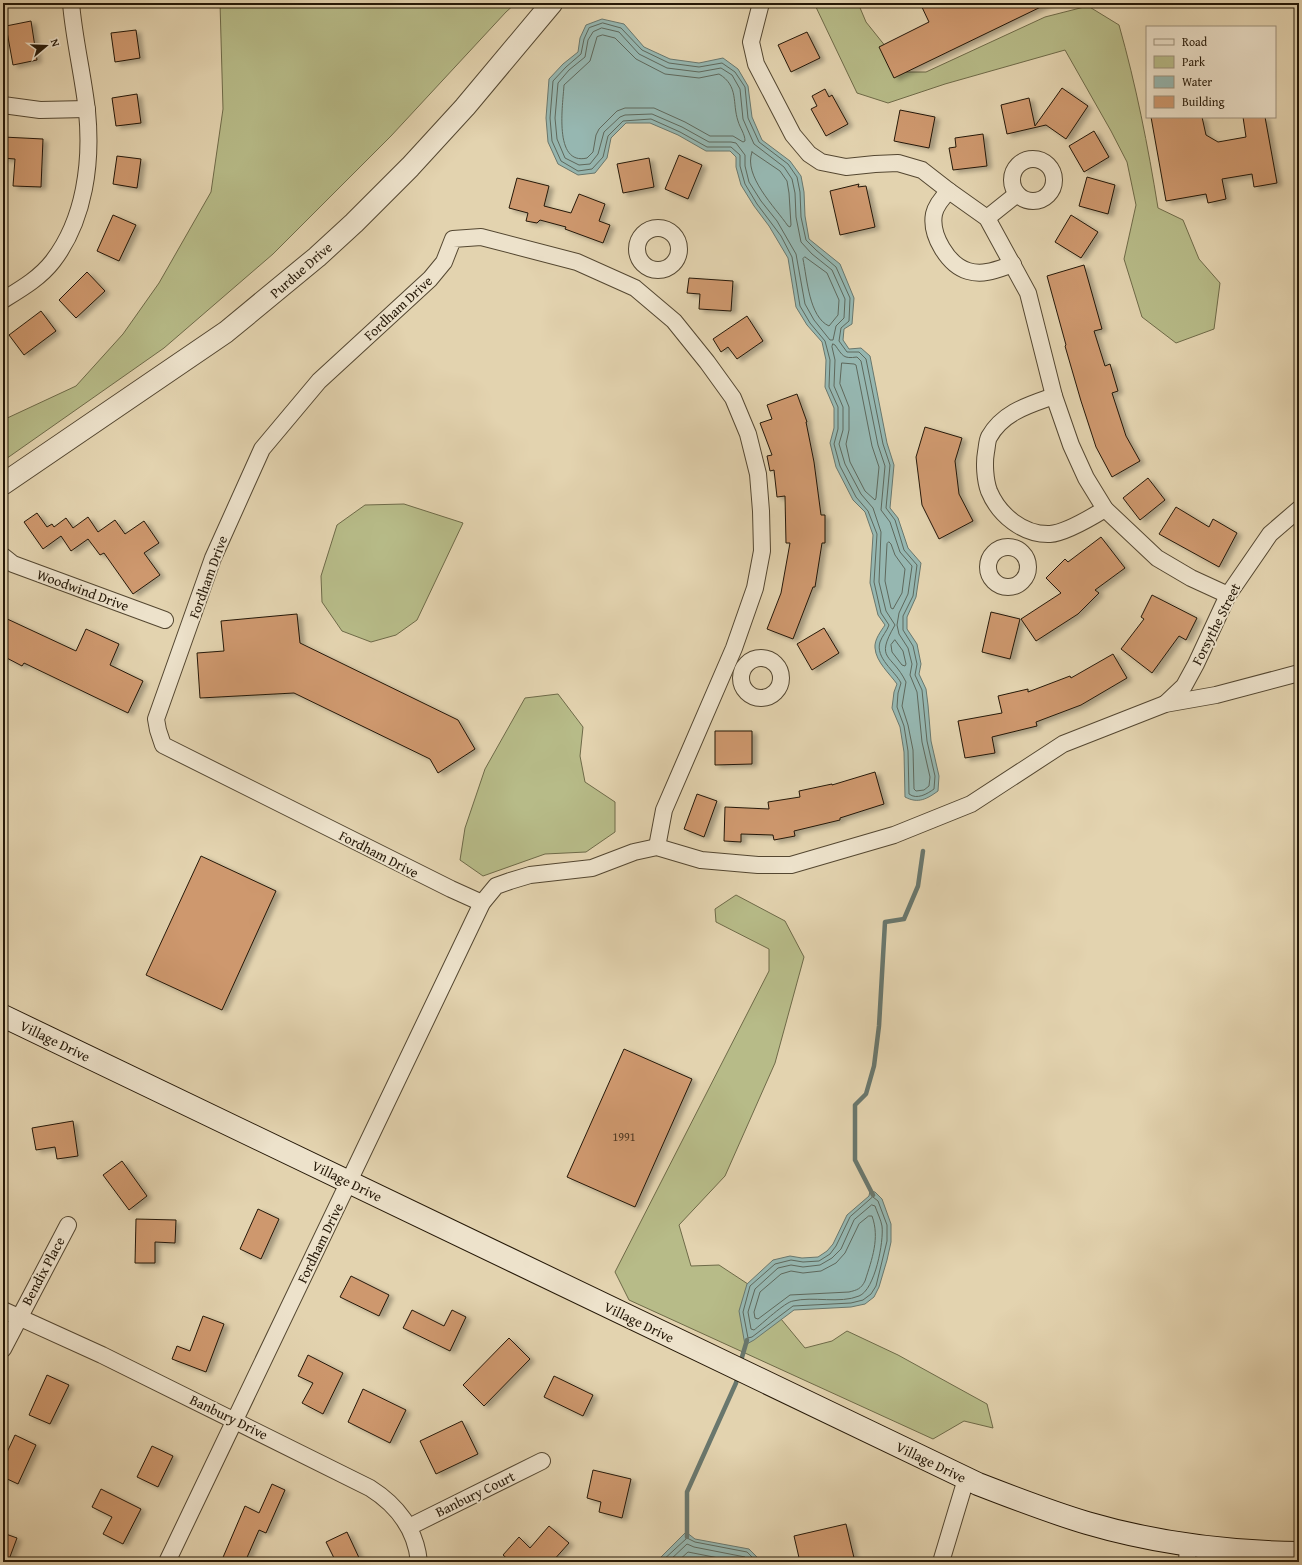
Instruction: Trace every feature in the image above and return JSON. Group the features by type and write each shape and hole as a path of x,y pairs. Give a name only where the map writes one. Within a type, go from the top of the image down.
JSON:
{"main road":[{"name":"Village Drive","path":"3,1016 966,1479 1036,1507 1087,1523 1130,1534 1188,1553 1245,1550 1299,1552"}],"street":[{"path":"3,300 38,277 52,262 64,245 74,224 82,198 87,171 89,140 87,109 71,3"},
{"name":"Purdue Drive","path":"3,484 226,332 317,257 354,223 410,167 465,107 552,3"},
{"path":"761,3 751,42 756,64 793,135 810,154 821,162 846,167 875,164 898,164 922,170 987,218 1028,293 1054,396 1071,445 1086,478 1105,509 1157,558 1191,578 1228,595"},
{"path":"3,105 40,110 87,109"},
{"path":"949,191 940,201 934,215 935,232 941,247 954,262 968,271 988,273 1013,264"},
{"path":"987,218 1017,194"},
{"name":"Fordham Drive","path":"167,1562 482,903 451,890 163,746 156,719 213,558 262,450 319,381 430,279 444,262 453,239 481,237 577,262 635,288"},
{"path":"647,267 635,288 674,321 707,362 732,398 748,434 758,474 762,551 755,588 741,629 728,663 664,810 657,847"},
{"path":"1054,396 1023,407 1004,419 989,438 985,462 989,490 1000,510 1017,525 1032,531 1051,534 1074,526 1105,509"},
{"name":"Forsythe Street","path":"1165,704 1184,686 1196,664 1228,595 1270,534 1299,510"},
{"path":"1017,550 1025,528"},
{"name":"Woodwind Drive","path":"3,556 13,564 165,620"},
{"path":"728,663 743,669"},
{"path":"482,903 496,886 510,881 530,875 592,868 634,852 657,847 701,860 758,865 791,865 894,835 971,804 1063,744 1165,704 1216,696 1299,672"},
{"name":"Bendix Place","path":"3,1349 68,1225"},
{"name":"Banbury Drive","path":"3,1310 102,1355 370,1488 392,1504 409,1527 415,1542 419,1562"},
{"name":"Banbury Court","path":"409,1527 542,1461"},
{"path":"941,1562 966,1479"}],"green space":[{"path":"220,3 516,3 391,136 273,254 164,348 3,461 3,420 76,386 123,334 159,283 211,192 223,109"},
{"path":"814,3 858,3 866,22 906,72 926,72 1045,17 1088,6 1119,25 1141,116 1158,208 1183,220 1199,259 1220,283 1214,329 1176,343 1142,317 1124,259 1136,205 1127,162 1065,50 945,84 888,103 857,93"},
{"path":"404,504 463,523 417,620 396,635 371,642 342,631 322,602 321,576 337,525 365,505"},
{"path":"558,694 583,727 580,756 585,782 615,802 615,832 586,852 545,854 483,876 460,860 465,828 485,769 525,698"},
{"path":"736,895 785,921 804,957 775,1063 725,1176 679,1225 691,1266 719,1265 757,1290 805,1348 832,1341 847,1331 898,1355 987,1404 993,1428 964,1421 933,1439 629,1300 615,1272 769,971 769,949 716,922 715,909"}],"water":[{"path":"602,19 624,24 644,47 670,59 699,63 723,58 738,69 748,86 752,117 762,140 790,161 801,176 809,239 840,264 854,298 852,324 844,329 843,340 849,349 861,348 870,356 887,443 894,465 890,508 898,518 908,548 921,563 916,597 907,617 907,629 917,644 921,664 919,674 926,689 931,741 939,776 938,791 922,800 914,800 905,797 904,752 900,727 892,708 894,692 897,684 884,668 878,658 875,648 877,639 885,625 878,615 870,583 873,535 865,512 853,500 836,467 830,443 834,428 834,408 825,387 826,360 822,342 807,325 796,307 788,258 769,226 741,185 736,167 736,157 730,151 706,151 678,135 650,123 626,123 611,138 607,158 595,173 578,175 558,164 548,142 546,118 549,79 563,64 578,52 580,38 586,25"},
{"path":"870,1191 875,1192 882,1199 891,1224 891,1242 887,1260 879,1287 874,1297 865,1304 851,1307 794,1310 745,1345 739,1311 747,1284 773,1260 790,1256 802,1258 818,1257 827,1251 833,1244 847,1215 869,1196"},
{"path":"686,1532 695,1539 749,1549 762,1562 656,1562"}],"building":[{"path":"920,3 1049,3 894,78 879,47 929,22"},
{"path":"31,21 37,60 13,65 6,26"},
{"path":"136,30 140,58 115,62 111,33"},
{"path":"807,32 820,58 791,72 778,45"},
{"path":"1062,88 1088,106 1066,139 1046,125 1007,134 1001,105 1029,98 1035,126"},
{"path":"825,89 829,97 832,95 848,124 826,136 811,109 817,106 812,96"},
{"path":"137,94 141,123 116,126 112,98"},
{"path":"900,110 935,117 929,148 894,141"},
{"path":"1151,118 1202,118 1206,135 1218,142 1246,137 1243,118 1265,118 1277,183 1254,187 1252,174 1222,179 1226,199 1208,203 1206,194 1166,201"},
{"path":"1094,131 1109,157 1084,172 1069,146"},
{"path":"983,134 987,166 953,170 949,148 956,147 955,138"},
{"path":"3,137 43,139 41,187 13,186 15,159 3,158"},
{"path":"679,155 702,165 688,199 665,189"},
{"path":"117,156 141,159 137,188 113,184"},
{"path":"649,158 654,187 623,193 617,164"},
{"path":"1087,177 1115,185 1108,214 1079,206"},
{"path":"517,178 549,186 544,206 571,213 579,194 605,204 599,221 610,225 603,243 565,229 566,227 540,220 537,223 526,221 528,213 509,208"},
{"path":"859,184 858,187 866,186 875,227 840,235 830,191"},
{"path":"113,215 136,225 119,261 97,251"},
{"path":"1071,215 1098,232 1081,258 1055,242"},
{"path":"1084,265 1102,329 1094,331 1105,366 1110,364 1118,391 1112,393 1126,436 1140,461 1112,477 1096,447 1081,401 1047,276"},
{"path":"87,272 105,291 76,318 59,300"},
{"path":"689,278 733,281 731,311 699,309 700,294 687,293"},
{"path":"41,311 56,331 24,355 9,335"},
{"path":"747,316 763,341 737,359 728,347 721,352 713,339"},
{"path":"797,394 807,422 821,515 825,515 825,543 822,543 815,587 813,587 793,639 767,629 781,593 790,543 786,543 785,496 777,497 774,470 770,471 767,456 772,455 760,423 772,419 767,405"},
{"path":"925,427 962,438 955,461 959,494 973,521 939,539 922,505 916,457"},
{"path":"1148,478 1165,500 1140,520 1123,498"},
{"path":"1176,507 1209,527 1213,519 1237,533 1219,567 1159,534"},
{"path":"37,513 47,527 52,524 54,527 66,518 73,528 88,517 98,532 115,520 125,534 144,521 159,543 144,553 160,575 133,594 104,553 100,555 88,539 71,551 61,536 43,549 24,522"},
{"path":"1101,537 1125,568 1095,590 1099,593 1078,614 1036,641 1021,619 1061,593 1046,578 1065,559 1068,562"},
{"path":"1152,595 1197,618 1186,640 1179,636 1152,673 1121,649 1144,619 1141,617"},
{"path":"991,612 1020,619 1010,659 982,652"},
{"path":"297,614 300,643 458,720 475,749 438,773 430,759 294,693 200,698 197,653 224,651 221,621"},
{"path":"3,617 76,651 86,629 119,644 110,665 143,681 128,713 24,663 22,666 3,656"},
{"path":"824,628 839,653 812,670 797,644"},
{"path":"1113,654 1127,678 1081,705 1036,722 1037,726 992,737 995,753 965,758 958,721 1002,713 998,696 1028,689 1028,692 1070,676 1071,678"},
{"path":"715,731 752,731 752,764 715,765"},
{"path":"875,772 884,804 840,818 840,820 794,831 795,836 774,840 773,835 741,834 741,842 724,841 725,807 769,809 768,802 800,797 799,791 832,785"},
{"path":"697,794 717,801 704,837 684,829"},
{"path":"201,856 276,891 222,1010 146,975"},
{"path":"624,1049 692,1079 635,1207 567,1177"},
{"path":"73,1121 78,1156 57,1159 55,1147 36,1150 32,1128"},
{"path":"122,1161 147,1196 129,1210 103,1175"},
{"path":"258,1209 279,1219 261,1259 240,1249"},
{"path":"136,1219 176,1220 175,1243 155,1242 155,1263 135,1263"},
{"path":"351,1276 389,1295 379,1316 340,1297"},
{"path":"412,1310 444,1326 452,1310 466,1317 450,1351 403,1328"},
{"path":"203,1316 224,1324 206,1372 172,1359 177,1346 190,1351"},
{"path":"509,1338 530,1359 484,1406 463,1385"},
{"path":"308,1355 343,1373 323,1414 302,1403 313,1383 298,1376"},
{"path":"47,1375 69,1385 50,1424 29,1415"},
{"path":"554,1376 593,1395 583,1416 544,1397"},
{"path":"363,1389 406,1410 390,1443 348,1422"},
{"path":"462,1421 478,1454 436,1474 420,1441"},
{"path":"15,1435 36,1445 18,1484 3,1477 3,1461"},
{"path":"152,1446 173,1456 158,1487 137,1477"},
{"path":"593,1470 631,1479 622,1518 599,1512 601,1502 587,1498"},
{"path":"272,1484 285,1490 266,1533 259,1530 245,1562 221,1562 245,1506 259,1513"},
{"path":"101,1489 141,1509 123,1544 103,1534 112,1517 92,1507"},
{"path":"846,1524 855,1562 800,1562 794,1536"},
{"path":"549,1526 569,1543 552,1562 511,1562 503,1555 519,1537 530,1548"},
{"path":"347,1532 361,1562 336,1562 326,1542"},
{"path":"3,1533 17,1538 8,1562 3,1562"}],"waterway":[{"path":"873,1195 855,1160 855,1105 866,1094 874,1066 879,1026 885,922 904,919 918,886 923,851"},
{"path":"740,1364 747,1340"},
{"path":"687,1537 687,1492 736,1383 738,1375"}]}
